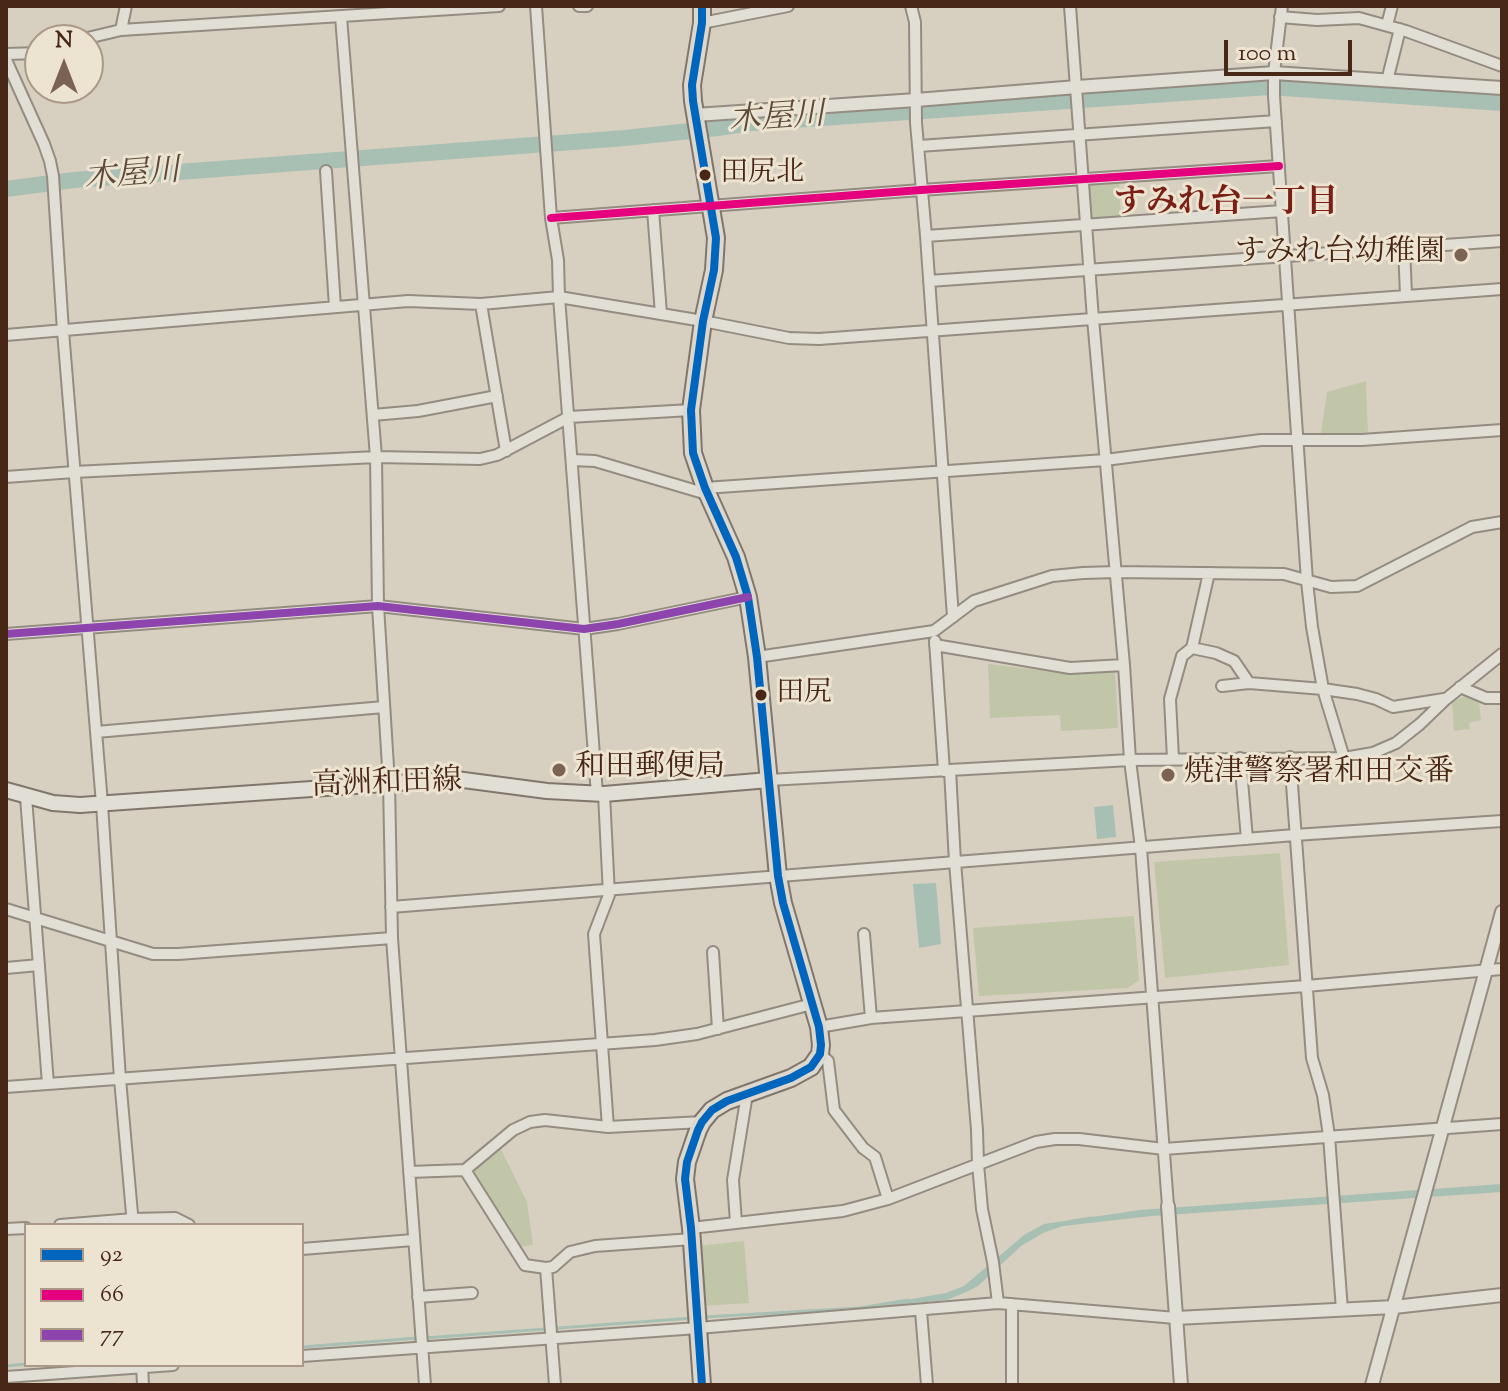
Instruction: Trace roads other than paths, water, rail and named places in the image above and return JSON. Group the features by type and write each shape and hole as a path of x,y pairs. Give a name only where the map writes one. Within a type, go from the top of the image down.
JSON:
{"main road":[{"path":"702,15 692,85 716,238 714,270 703,321 691,410 693,453 706,491 736,557 748,597 757,657 778,876 819,1027 821,1045 820,1054 811,1067 712,1110 702,1122 687,1162 685,1179 702,1385"},
{"name":"高洲和田線","path":"6,790 53,803 102,804 456,779 547,791 600,794 769,780"}],"street":[{"path":"121,30 126,6"},
{"path":"104,34 121,30 348,13 499,6"},
{"path":"536,6 551,218 558,260 584,629 610,890 594,934 608,1127"},
{"path":"579,6 587,6"},
{"path":"702,15 788,6"},
{"path":"911,6 915,22 916,123 953,617"},
{"path":"1070,6 1130,760 1141,848 1181,1385"},
{"path":"1387,25 1392,6"},
{"path":"1344,758 1323,689 1307,581 1274,96 1281,11 1317,20 1359,18 1400,29 1502,66"},
{"path":"348,13 353,167 376,457 378,606 389,783 392,938 425,1385"},
{"path":"1387,81 1400,29"},
{"path":"6,60 44,144 53,176 133,1222"},
{"path":"697,126 1077,87 1274,73 1502,88"},
{"path":"919,146 1276,121"},
{"path":"551,218 1279,166"},
{"path":"326,171 335,307"},
{"path":"653,210 661,314"},
{"path":"926,236 1282,211"},
{"path":"929,281 1502,241"},
{"path":"1404,247 1406,295"},
{"path":"6,335 408,301 481,304 559,297 789,338 819,339 1502,289"},
{"path":"481,304 506,451"},
{"path":"373,415 418,411 497,396"},
{"path":"6,477 376,457 480,459 506,451 569,417 691,410"},
{"path":"572,460 595,461 706,491 1105,460 1261,440 1362,440 1502,430"},
{"path":"757,657 934,631 974,601 1052,576 1116,572 1284,574 1331,587 1357,586 1472,527 1502,522"},
{"path":"1173,759 1170,699 1182,656 1192,648 1209,573"},
{"path":"6,634 378,606 584,629 748,597"},
{"path":"934,631 982,1209 998,1303"},
{"path":"935,645 1070,668 1124,665"},
{"path":"1192,648 1234,661 1249,683"},
{"path":"769,780 1130,760 1344,758 1373,753 1396,743 1502,654"},
{"path":"1222,686 1249,683 1323,689 1357,694 1393,707 1446,699"},
{"path":"1460,687 1486,698 1502,698"},
{"path":"96,732 384,707"},
{"path":"1290,757 1312,1058 1323,1095 1329,1136 1342,1310"},
{"path":"1240,758 1247,839"},
{"path":"26,797 48,1084"},
{"path":"391,907 1502,821"},
{"path":"6,909 153,954 392,938"},
{"path":"1372,1385 1502,912"},
{"path":"864,934 871,1018"},
{"path":"713,952 718,1029"},
{"path":"6,968 39,965"},
{"path":"819,1027 871,1018 1502,969"},
{"path":"6,1087 655,1040 697,1034 812,1004"},
{"path":"820,1054 828,1061 834,1110 863,1148 875,1157 888,1199"},
{"path":"736,1223 733,1180 747,1094"},
{"path":"409,1172 465,1170 513,1130 530,1122 545,1120 608,1127 702,1122"},
{"path":"465,1170 525,1265 546,1268 553,1267 570,1252 595,1246 691,1234 736,1223 843,1211 888,1199 1036,1142 1055,1139 1164,1149 1502,1124"},
{"path":"109,1223 175,1218 185,1223"},
{"path":"304,1249 413,1240"},
{"path":"546,1268 555,1385"},
{"path":"418,1297 472,1293"},
{"path":"304,1356 998,1303 1176,1318 1394,1307 1502,1295"},
{"path":"1012,1304 1012,1385"},
{"path":"921,1311 927,1385"},
{"path":"6,1377 130,1367"}],"waterway":[{"name":"木屋川","path":"6,189 74,180 625,138 750,123 1269,87 1502,103"},
{"path":"1072,1221 1092,1218"},
{"path":"705,1317 860,1308 908,1300"},
{"path":"425,1338 693,1318"},
{"path":"304,1347 418,1338"},
{"path":"6,1366 24,1364"}],"place":[{"name":"田尻北","path":"705,175"},
{"name":"すみれ台幼稚園","path":"1461,255"},
{"name":"田尻","path":"761,695"},
{"name":"和田郵便局","path":"559,770"},
{"name":"焼津警察署和田交番","path":"1168,775"}],"district":[{"name":"すみれ台一丁目","path":"1226,206"}]}
